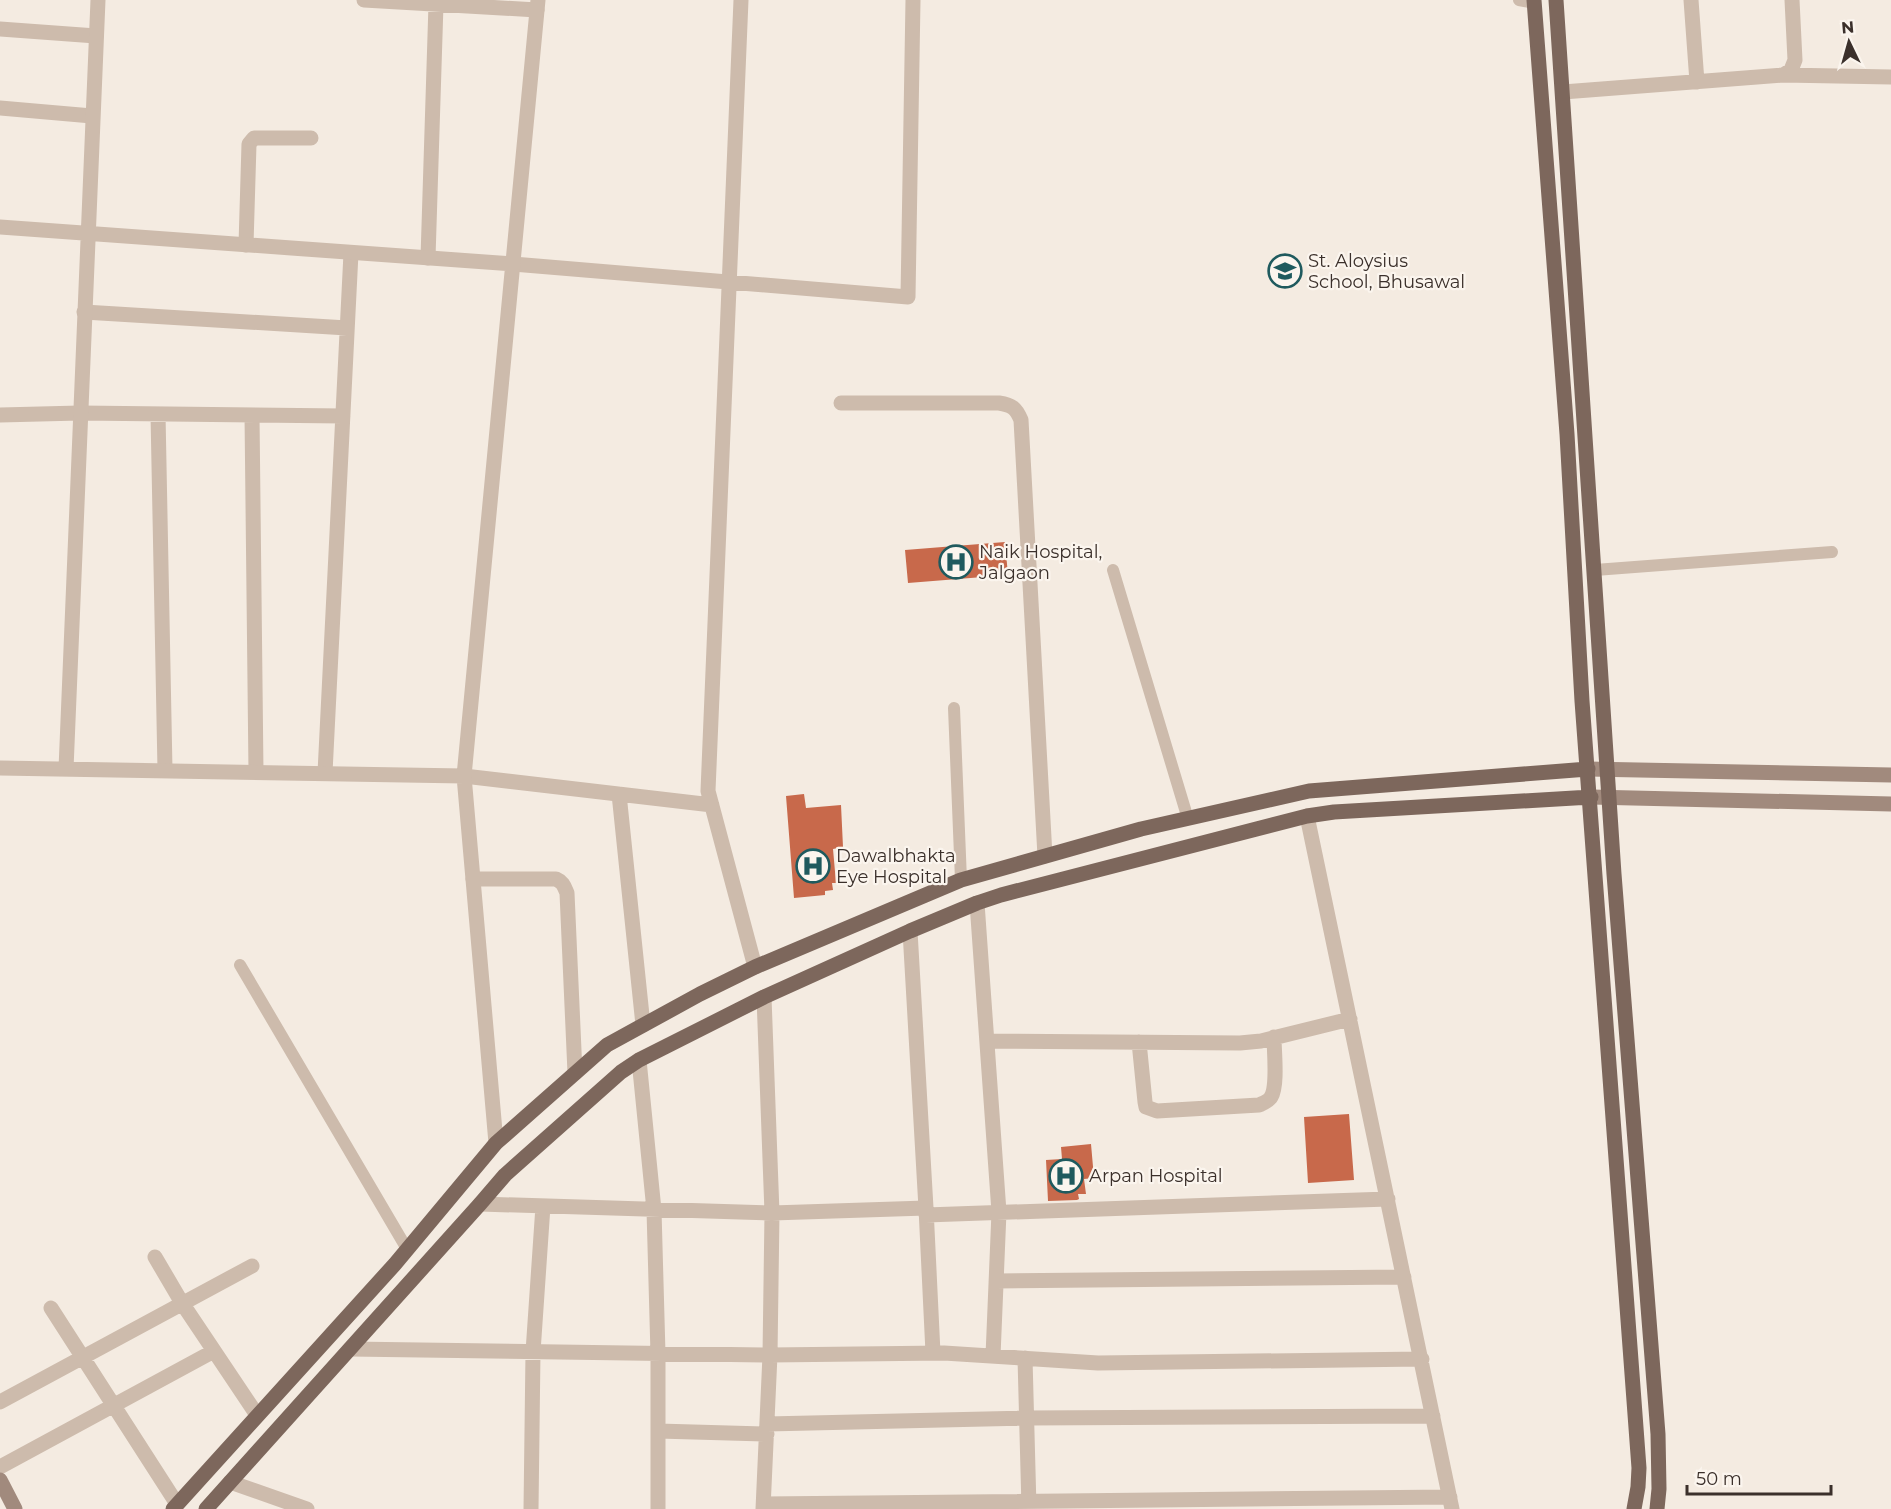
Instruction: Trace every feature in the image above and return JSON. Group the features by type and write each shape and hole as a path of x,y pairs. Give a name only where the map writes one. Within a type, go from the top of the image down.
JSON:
{"main road":[{"path":"1556,0 1619,945 1658,1434 1657,1509"},
{"path":"1529,1 1566,423 1588,769 1639,1468 1634,1509"},
{"path":"175,1507 407,1249 496,1143 607,1045 755,967 961,880 1141,829 1309,791 1608,768 1891,775"},
{"path":"206,1509 505,1174 621,1072 639,1060 764,997 910,931 1001,895 1307,816 1334,812 1591,797 1891,804"},
{"path":"1601,946 1619,945"},
{"path":"1613,1113 1633,1115"},
{"path":"1623,1247 1643,1249"},
{"path":"1630,1340 1650,1338"},
{"path":"1636,1432 1658,1434"},
{"path":"0,1480 15,1509"}],"street":[{"path":"66,769 98,0"},
{"path":"364,0 436,4 538,5 464,776 496,1143"},
{"path":"741,0 708,791 755,967"},
{"path":"0,227 513,264 908,297 913,0"},
{"path":"1691,0 1697,82"},
{"path":"1783,75 1791,70 1795,60 1792,0"},
{"path":"428,258 436,4"},
{"path":"0,29 96,36"},
{"path":"1563,92 1783,75 1891,77"},
{"path":"0,108 92,116"},
{"path":"246,245 249,144 254,138 264,137 311,138"},
{"path":"326,773 351,253"},
{"path":"84,312 347,328"},
{"path":"841,404 999,403 1010,405 1017,410 1021,420 1045,856"},
{"path":"0,415 80,413 343,416"},
{"path":"158,414 165,770"},
{"path":"252,415 256,772"},
{"path":"0,768 464,776 712,805"},
{"path":"619,794 643,1025"},
{"path":"764,997 772,1213 770,1355 764,1506 1451,1503 1307,816"},
{"path":"473,879 556,879 564,886 567,893 575,1073"},
{"path":"977,903 999,1212 993,1356"},
{"path":"910,931 933,1353"},
{"path":"987,1041 1240,1043 1274,1038 1350,1019"},
{"path":"1139,1042 1146,1107 1157,1111 1259,1105 1266,1102 1272,1096 1274,1088 1274,1038"},
{"path":"639,1060 654,1210 658,1354 658,1509"},
{"path":"480,1204 772,1213 999,1212 1388,1199"},
{"path":"531,1509 533,1352 543,1206"},
{"path":"155,1257 182,1303 257,1415"},
{"path":"0,1402 252,1266"},
{"path":"996,1281 1404,1276"},
{"path":"51,1308 175,1507"},
{"path":"350,1349 770,1355 933,1353 1098,1363 1422,1359"},
{"path":"0,1467 214,1351"},
{"path":"1024,1358 1028,1418 1029,1505"},
{"path":"658,1431 767,1429 1028,1418 1433,1416"},
{"path":"230,1482 307,1509"}],"lane":[{"path":"1594,570 1832,552"},
{"path":"1113,570 1188,819"},
{"path":"954,708 961,880"},
{"path":"240,965 407,1249"}],"building":[{"path":"1005,542 1008,575 908,583 905,550"},
{"path":"804,794 806,808 841,805 843,847 833,849 836,883 832,883 833,890 825,891 825,895 794,898 786,796"},
{"path":"1349,1114 1354,1180 1308,1183 1304,1117"},
{"path":"1091,1144 1094,1178 1084,1179 1086,1194 1078,1194 1079,1199 1077,1200 1048,1201 1046,1160 1062,1159 1061,1147"}],"place":[{"name":"St. Aloysius School, Bhusawal","path":"1285,271"},
{"name":"Naik Hospital, Jalgaon","path":"956,562"},
{"name":"Dawalbhakta Eye Hospital","path":"813,866"},
{"name":"Arpan Hospital","path":"1066,1176"}]}
